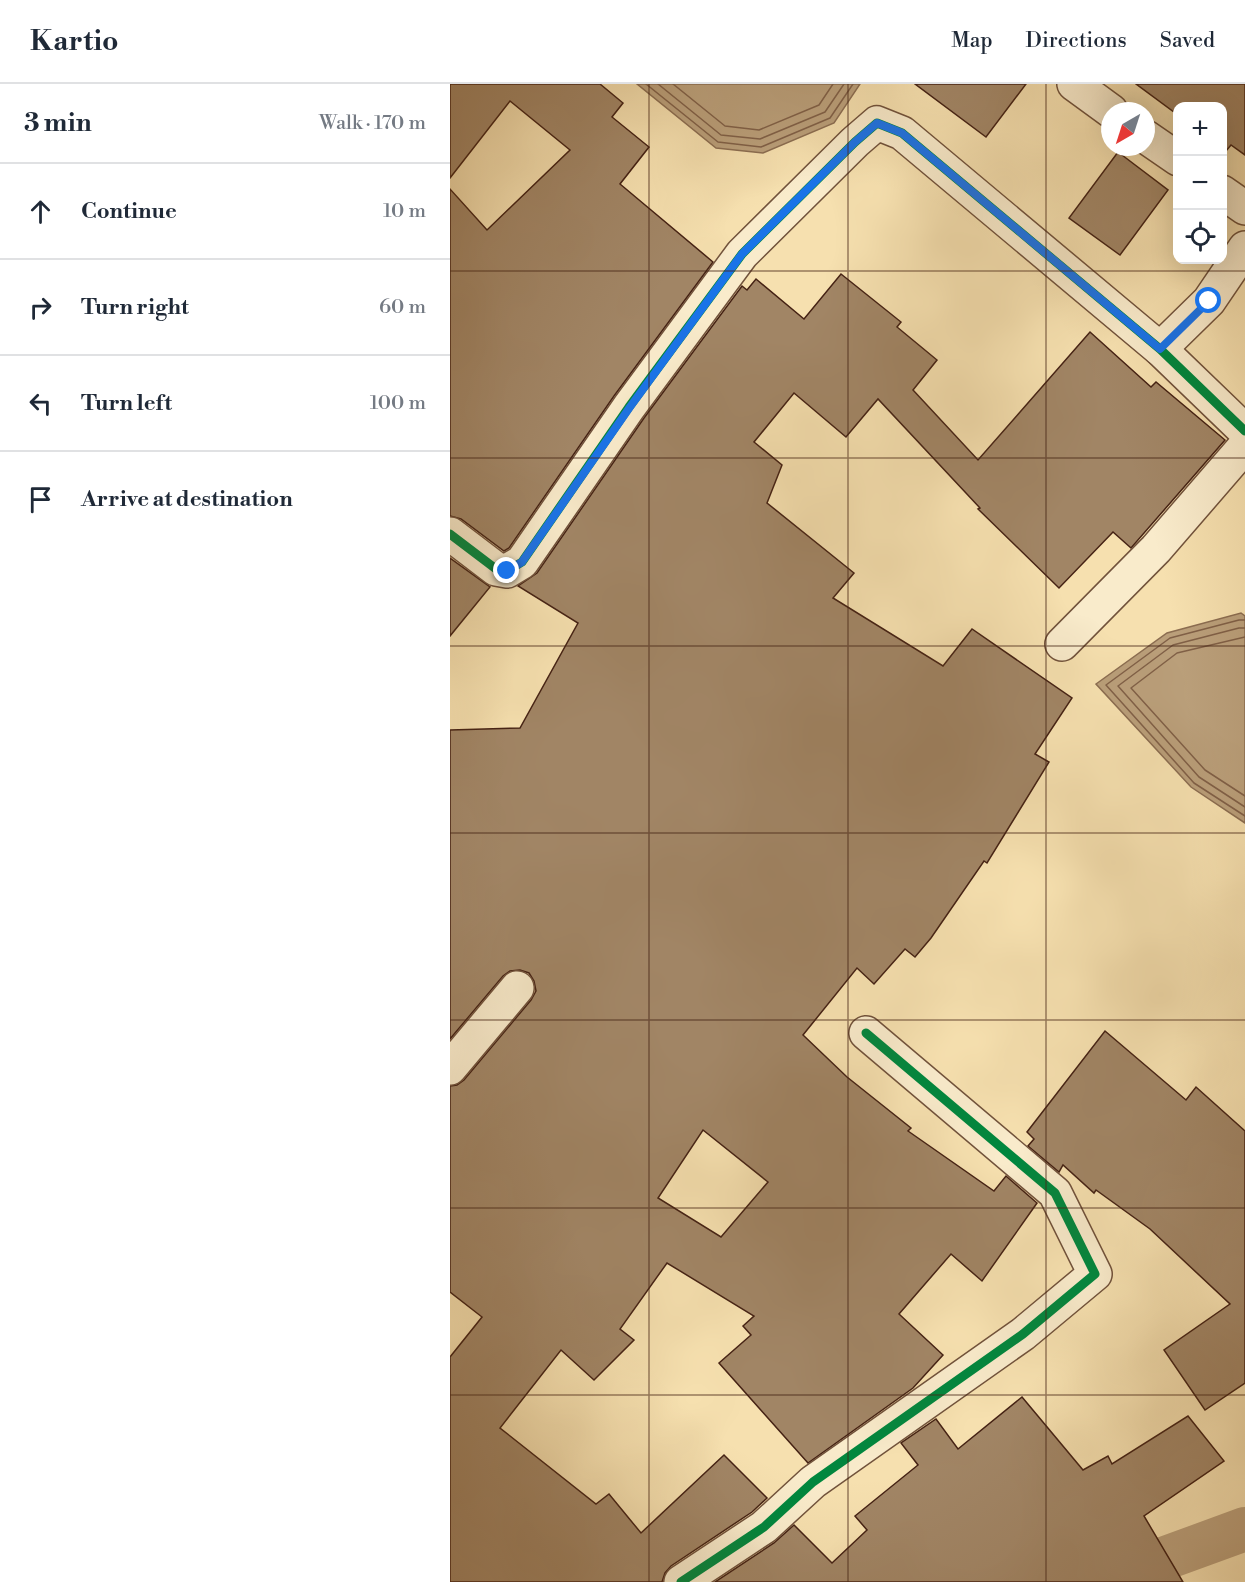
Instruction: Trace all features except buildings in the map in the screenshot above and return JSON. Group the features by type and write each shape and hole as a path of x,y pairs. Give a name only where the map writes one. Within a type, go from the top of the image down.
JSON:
{"street":[{"path":"1074,84 1101,104"},
{"path":"450,534 496,569 507,571 522,562 630,407 742,254 877,123 902,133 1160,349 1245,430"},
{"path":"1155,143 1174,156"},
{"path":"1227,195 1245,208"},
{"path":"1160,349 1209,301 1245,248"},
{"path":"1062,644 1156,549 1245,446"},
{"path":"450,1068 518,988"},
{"path":"681,1582 764,1527 813,1482 1023,1334 1095,1274 1055,1193 866,1033"}],"water":[{"path":"637,84 860,84 834,123 763,153 716,148"},
{"path":"1241,613 1245,616 1245,823 1191,787 1096,684 1167,633"}],"waterway":[{"path":"1100,1582 1245,1529"}],"cycle path":[{"path":"450,534 496,569 507,571 522,562 629,407 742,254 877,123 902,133 1160,349 1245,431"},
{"path":"681,1582 764,1527 813,1482 1023,1334 1095,1274 1055,1193 866,1033"}],"route":[{"path":"507,571 522,562 630,407 742,254 877,123 902,133 1160,349 1209,301"}]}
